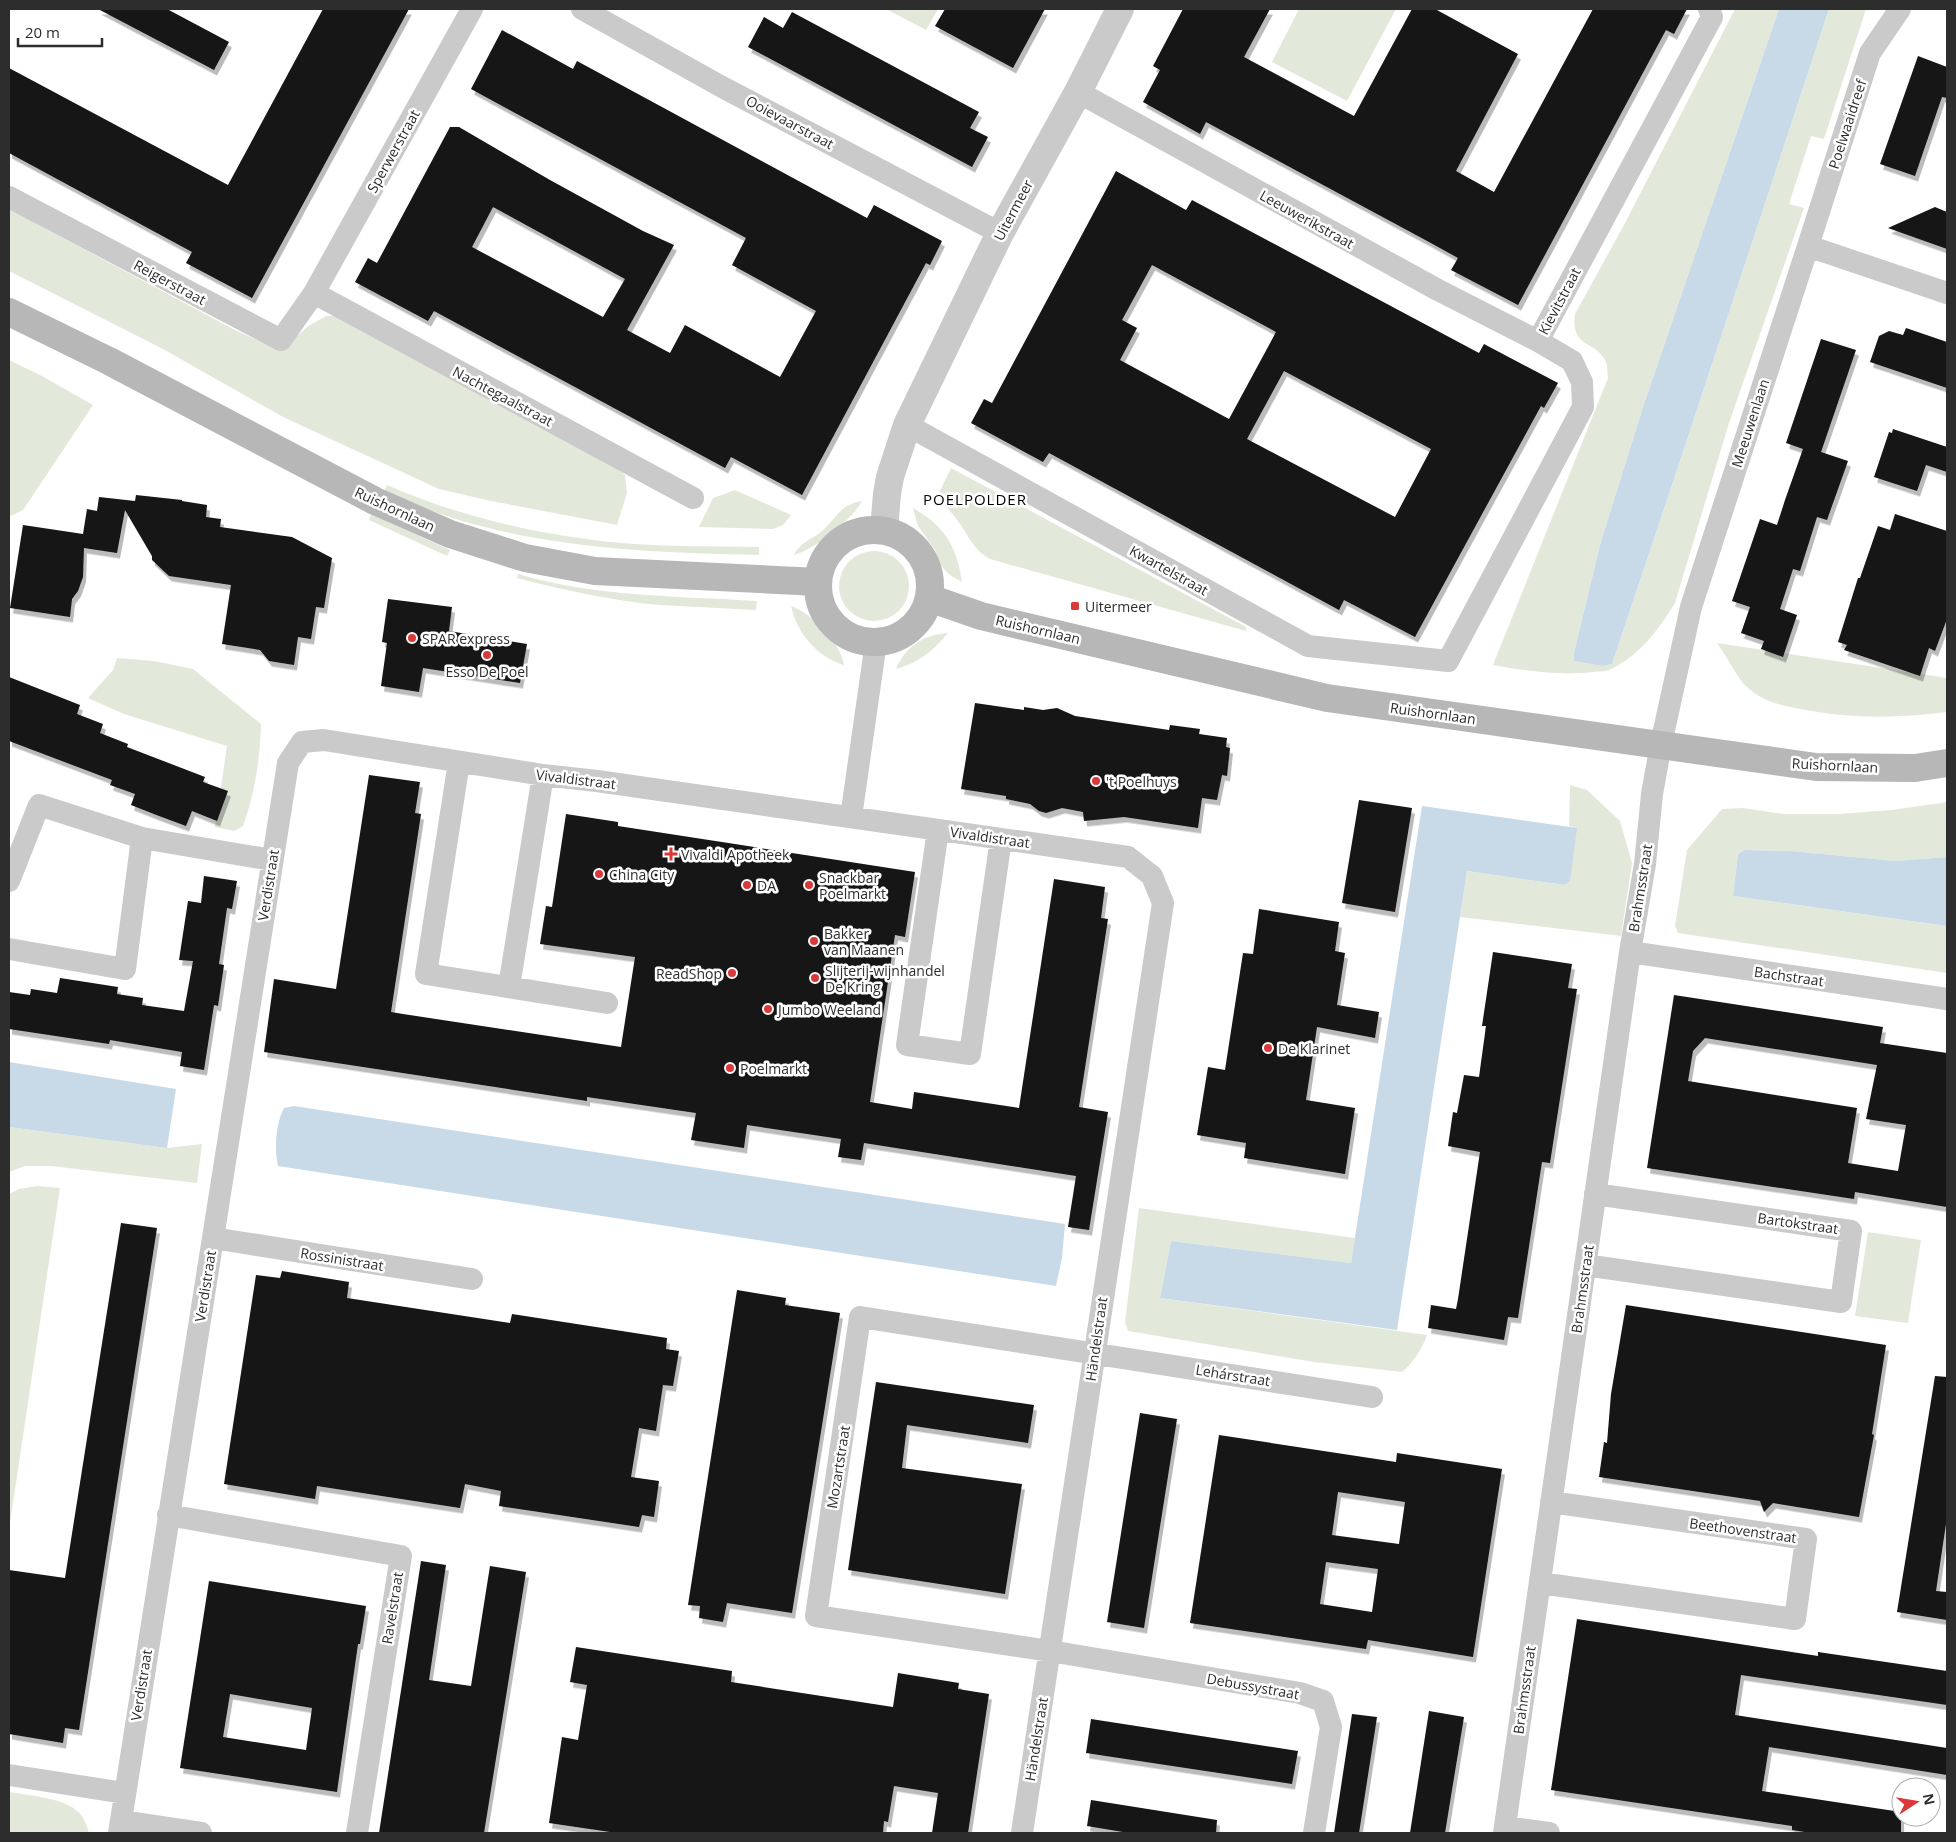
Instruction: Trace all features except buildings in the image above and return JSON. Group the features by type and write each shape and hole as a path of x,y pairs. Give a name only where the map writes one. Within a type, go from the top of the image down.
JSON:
{"main road":[{"name":"Ruishornlaan","path":"9,312 109,361 375,501 450,534 525,558 595,571 818,582"},
{"path":"865,530 884,530 905,538 921,554 929,575 929,598 924,612 910,629 898,637 876,642 858,640 834,625 823,610 818,582 826,555 839,541 865,530"},
{"name":"Ruishornlaan","path":"929,598 981,616 1327,698 1816,767 1915,768 1947,763"}],"street":[{"name":"Sperwerstraat","path":"314,293 472,9"},
{"name":"Ooievaarstraat","path":"582,9 609,15 724,88 1000,233"},
{"name":"Uitermeer","path":"884,530 888,486 907,425 1000,233 1078,92 1120,9"},
{"name":"Kievitstraat","path":"1448,662 1583,408 1582,382 1572,361 1538,341 1712,17 1709,9"},
{"name":"Poelwaaidreef","path":"1808,246 1870,53 1900,9"},
{"name":"Leeuwerikstraat","path":"1078,92 1438,290 1538,341"},
{"name":"Reigerstraat","path":"9,197 281,340 314,293"},
{"path":"1808,246 1947,293"},
{"name":"Meeuwenlaan","path":"1661,744 1691,607 1808,246"},
{"name":"Nachtegaalstraat","path":"314,293 693,498"},
{"name":"Kwartelstraat","path":"907,425 1308,646 1448,662"},
{"path":"851,817 876,642"},
{"name":"Vivaldistraat","path":"302,742 324,740 543,775 851,817 1128,858"},
{"name":"Verdistraat","path":"120,1827 288,763 302,742"},
{"name":"Brahmsstraat","path":"1504,1830 1630,952 1645,864 1652,794 1661,744"},
{"path":"459,762 426,974 606,1003"},
{"path":"509,987 543,775"},
{"path":"9,881 39,805 142,838 272,860"},
{"path":"938,830 907,1045 970,1054 1001,839"},
{"path":"9,950 125,969 142,838"},
{"name":"Händelstraat","path":"1022,1833 1163,902 1152,876 1128,858"},
{"name":"Bachstraat","path":"1630,952 1947,1000"},
{"name":"Bartokstraat","path":"1585,1265 1841,1302 1851,1231 1595,1194"},
{"name":"Rossinistraat","path":"213,1238 472,1279"},
{"name":"Mozartstraat","path":"1050,1651 816,1616 860,1317 1094,1352"},
{"name":"Lehárstraat","path":"1094,1352 1372,1397"},
{"name":"Beethovenstraat","path":"1540,1583 1795,1619 1806,1539 1552,1502"},
{"name":"Ravelstraat","path":"168,1516 401,1556 357,1833"},
{"name":"Debussystraat","path":"1050,1651 1300,1693 1323,1702 1331,1727 1314,1833"},
{"path":"9,1775 124,1793"},
{"path":"120,1827 201,1833"},
{"path":"1504,1830 1549,1833"}],"shaded area":[{"path":"886,9 938,9 926,30"},
{"path":"1299,9 1396,9 1347,101 1272,62"},
{"path":"1735,9 1779,9 1643,407 1600,545 1574,653 1574,661 1602,666 1612,664 1829,9 1866,9 1824,139 1811,136 1789,204 1804,208 1729,423 1675,603 1648,641 1631,657 1609,670 1555,673 1493,665 1608,378 1607,364 1602,355 1580,339 1576,333 1575,314 1624,225"},
{"path":"9,209 233,329 266,344 287,345 307,327 326,316 342,316 603,456 625,475 627,493 617,525 439,489 283,417 163,349 9,271"},
{"path":"9,360 93,405 23,510 11,516 9,515"},
{"path":"951,468 1246,627 1246,631 990,559 979,551 938,495"},
{"path":"387,485 443,507 532,530 622,543 759,547 759,555 617,549 547,540 477,525 441,514 384,492"},
{"path":"735,490 791,515 783,525 773,529 699,527 713,498"},
{"path":"862,501 850,517 832,533 812,547 794,555 804,543 820,533 844,508"},
{"path":"913,508 933,522 948,539 957,558 962,582 950,575 942,567 935,550 918,526"},
{"path":"371,514 450,550 447,556 369,520"},
{"path":"874,551 893,557 903,567 909,586 903,605 893,615 874,621 855,615 845,605 839,586 845,567 855,557"},
{"path":"518,574 547,582 607,591 757,601 756,610 660,605 624,601 570,591 517,578"},
{"path":"791,606 808,615 824,630 837,647 844,665 825,656 810,643 798,625"},
{"path":"948,633 925,656 896,669 905,654 916,643 931,636"},
{"path":"1717,643 1947,678 1947,712 1894,716 1859,716 1824,713 1775,703 1760,697 1747,687 1739,678"},
{"path":"117,658 154,661 193,669 261,724 256,776 243,826 234,831 215,827 227,746 124,714 88,698 113,670"},
{"path":"1570,785 1587,790 1620,821 1632,863 1621,936 1460,917 1467,871 1565,885 1573,854 1576,828 1569,826"},
{"path":"1947,802 1947,857 1895,861 1791,851 1744,850 1738,854 1733,896 1947,926 1947,973 1678,933 1675,926 1687,850 1722,809 1743,808 1784,814 1839,814 1892,810"},
{"path":"9,1127 167,1148 202,1144 197,1183 51,1166 25,1166 9,1172"},
{"path":"37,1186 60,1188 9,1530 9,1194 19,1189"},
{"path":"1139,1208 1355,1238 1351,1263 1171,1241 1160,1298 1427,1335 1423,1345 1402,1372 1314,1362 1128,1331 1125,1322"},
{"path":"1868,1232 1921,1240 1908,1323 1855,1316"},
{"path":"9,1792 44,1798 70,1806 81,1815 89,1833 9,1833"}],"water":[{"path":"1779,9 1829,9 1612,664 1602,666 1574,661 1574,653 1600,545 1643,407"},
{"path":"1422,806 1577,828 1570,881 1565,885 1467,871 1397,1330 1160,1298 1171,1241 1351,1263"},
{"path":"1744,850 1791,851 1895,861 1947,857 1947,926 1733,896 1738,854"},
{"path":"9,1062 176,1089 167,1148 9,1127"},
{"path":"294,1106 1065,1224 1062,1258 1056,1286 278,1166 276,1144 279,1121 284,1108"}],"place":[{"name":"Uitermeer","path":"1075,606"},
{"name":"SPAR express","path":"412,638"},
{"name":"Esso De Poel","path":"487,655"},
{"name":"'t Poelhuys","path":"1096,781"},
{"name":"Vivaldi Apotheek","path":"671,854"},
{"name":"China City","path":"599,874"},
{"name":"DA","path":"747,885"},
{"name":"Snackbar Poelmarkt","path":"809,885"},
{"name":"Bakker van Maanen","path":"814,941"},
{"name":"ReadShop","path":"732,973"},
{"name":"Slijterij-wijnhandel De Kring","path":"815,978"},
{"name":"Jumbo Weeland","path":"768,1009"},
{"name":"De Klarinet","path":"1268,1048"},
{"name":"Poelmarkt","path":"730,1068"}],"district":[{"name":"POELPOLDER","path":"975,499"}]}
